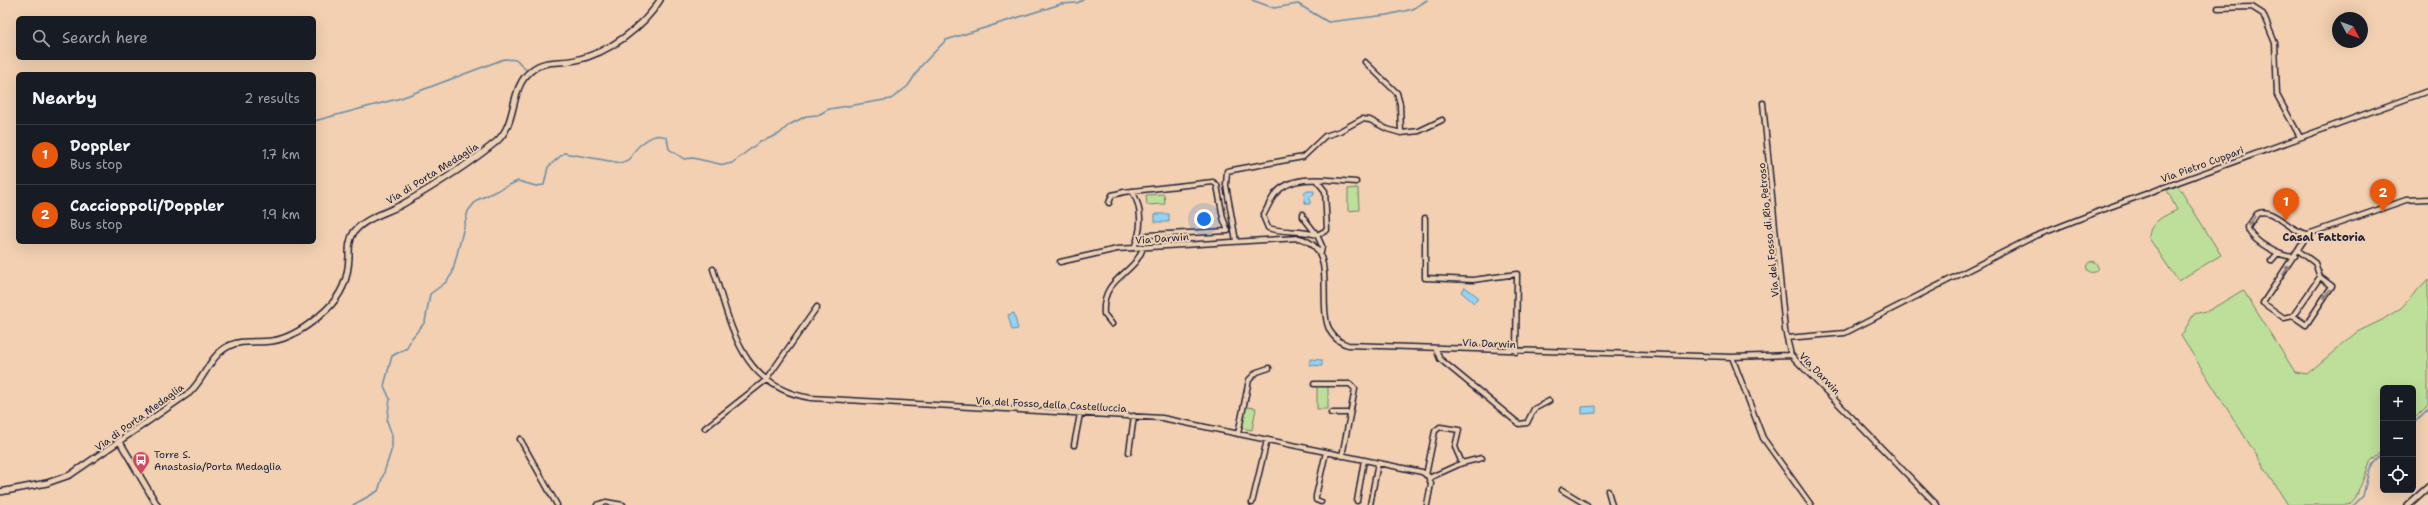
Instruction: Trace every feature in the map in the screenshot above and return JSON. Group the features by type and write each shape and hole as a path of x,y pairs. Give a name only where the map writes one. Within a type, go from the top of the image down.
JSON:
{"street":[{"name":"Via di Porta Medaglia","path":"0,492 47,483 70,475 189,393 223,350 237,344 271,341 300,331 320,315 334,300 344,285 348,272 350,242 359,227 374,217 404,204 496,142 509,126 518,88 532,70 544,63 580,59 615,42 641,24 660,0"},
{"path":"2218,8 2252,6 2259,10 2264,17 2275,43 2277,95 2300,137"},
{"path":"1365,62 1397,93 1400,104 1399,123 1401,133"},
{"name":"Via Pietro Cuppari","path":"1787,338 1845,333 2033,237 2110,207 2428,91"},
{"name":"Via del Fosso di Rio Petroso","path":"1763,102 1787,338 1791,355"},
{"path":"1236,241 1226,185 1227,171 1303,157 1325,136 1340,131 1362,120 1370,120 1393,131 1401,133 1419,131 1442,120"},
{"path":"1393,131 1399,123"},
{"path":"1317,180 1325,191 1327,227 1323,233 1317,235 1305,232 1275,230 1268,228 1263,216 1275,194 1283,187 1301,180 1317,180 1356,182"},
{"path":"1109,203 1112,195 1132,191 1215,183 1223,218 1228,231 1148,235 1138,239"},
{"path":"1132,191 1139,207 1138,239 1134,248"},
{"path":"2295,256 2286,258 2254,238 2249,232 2248,226 2258,213 2268,213 2303,234 2308,234 2406,200 2428,199"},
{"path":"1303,214 1303,217 1317,235 1322,246 1321,253"},
{"path":"1425,218 1425,278 1468,280 1514,273 1518,276 1516,352"},
{"path":"2308,234 2299,251 2263,304 2284,318 2293,316 2320,277"},
{"name":"Via Darwin","path":"1060,262 1107,250 1299,238 1311,243 1321,253 1324,265 1327,320 1338,341 1352,346 1516,352 1732,357 1791,355 1937,505"},
{"path":"1112,324 1104,314 1104,307 1109,292 1120,275 1134,265 1143,248"},
{"path":"2293,316 2306,325 2332,286 2320,277 2316,264 2299,251"},
{"path":"2272,261 2278,253"},
{"name":"Via del Fosso della Castelluccia","path":"713,269 739,348 751,366 766,380 784,391 811,398 1134,416 1171,420 1378,463 1428,476"},
{"path":"705,428 766,380 817,308"},
{"path":"1436,349 1440,359 1519,424 1527,423 1534,409 1549,401"},
{"path":"1732,357 1763,438 1811,505"},
{"path":"1238,434 1249,380 1257,372 1269,368"},
{"path":"1314,384 1353,385 1356,389 1342,456"},
{"path":"1331,412 1350,413"},
{"path":"1074,446 1080,414"},
{"path":"1129,452 1134,416"},
{"path":"1427,505 1431,486 1428,476 1435,431 1440,427 1459,430 1455,447 1462,463"},
{"path":"520,439 557,505"},
{"path":"1252,503 1267,440"},
{"path":"120,442 157,505"},
{"path":"1320,502 1316,500 1316,496 1326,452"},
{"path":"1428,476 1462,463 1482,458"},
{"path":"1357,501 1364,460"},
{"path":"1370,505 1378,463"},
{"path":"2408,505 2428,487"},
{"path":"1562,490 1587,505"},
{"path":"1608,492 1612,505"},
{"path":"598,505 605,502 623,505"}],"green space":[{"path":"2178,186 2221,255 2178,281 2149,238 2154,224 2158,220 2177,210 2167,190"},
{"path":"1358,188 1359,210 1348,211 1348,189"},
{"path":"1164,194 1165,204 1147,205 1146,195"},
{"path":"2092,261 2096,263 2098,267 2096,271 2092,273 2088,271 2086,267 2088,263"},
{"path":"2428,279 2428,405 2416,417 2416,385 2380,385 2380,453 2370,463 2356,497 2349,505 2288,505 2181,336 2194,314 2210,310 2243,290 2295,372 2307,374 2357,332 2382,320 2401,308"},
{"path":"1317,386 1328,386 1328,409 1317,409"},
{"path":"1246,407 1256,408 1252,430 1242,428"}],"water":[{"path":"1305,191 1314,191 1313,196 1310,197 1310,204 1306,204 1304,200"},
{"path":"1155,214 1169,214 1169,222 1155,222"},
{"path":"1465,287 1478,297 1474,303 1461,292"},
{"path":"1014,313 1018,329 1012,330 1008,315"},
{"path":"1310,359 1322,360 1322,366 1310,365"},
{"path":"1596,406 1596,413 1582,414 1582,407"}],"waterway":[{"path":"353,505 378,491 392,448 392,435 387,421 390,399 384,386 392,356 407,348 411,339 425,322 430,294 445,283 452,274 468,211 477,200 518,181 536,186 544,185 548,167 564,153 621,163 630,159 640,145 645,141 656,136 667,138 669,149 684,159 693,158 724,165 732,163 758,143 779,134 789,125 806,116 818,115 829,109 891,99 908,86 921,66 946,40 1061,4 1077,3 1083,0"},
{"path":"1252,0 1274,8 1298,4 1328,22 1387,15 1413,9 1427,0"},
{"path":"316,120 401,98 504,59 517,60 525,69"},
{"path":"2416,421 2428,409"},
{"path":"2354,505 2363,496 2368,474 2373,464 2380,456"}],"place":[{"name":"Caccioppoli/Doppler","path":"2383,212"},
{"name":"Doppler","path":"2286,221"},
{"name":"Torre S. Anastasia/Porta Medaglia","path":"141,475"}],"district":[{"name":"Casal Fattoria","path":"2324,237"}]}
